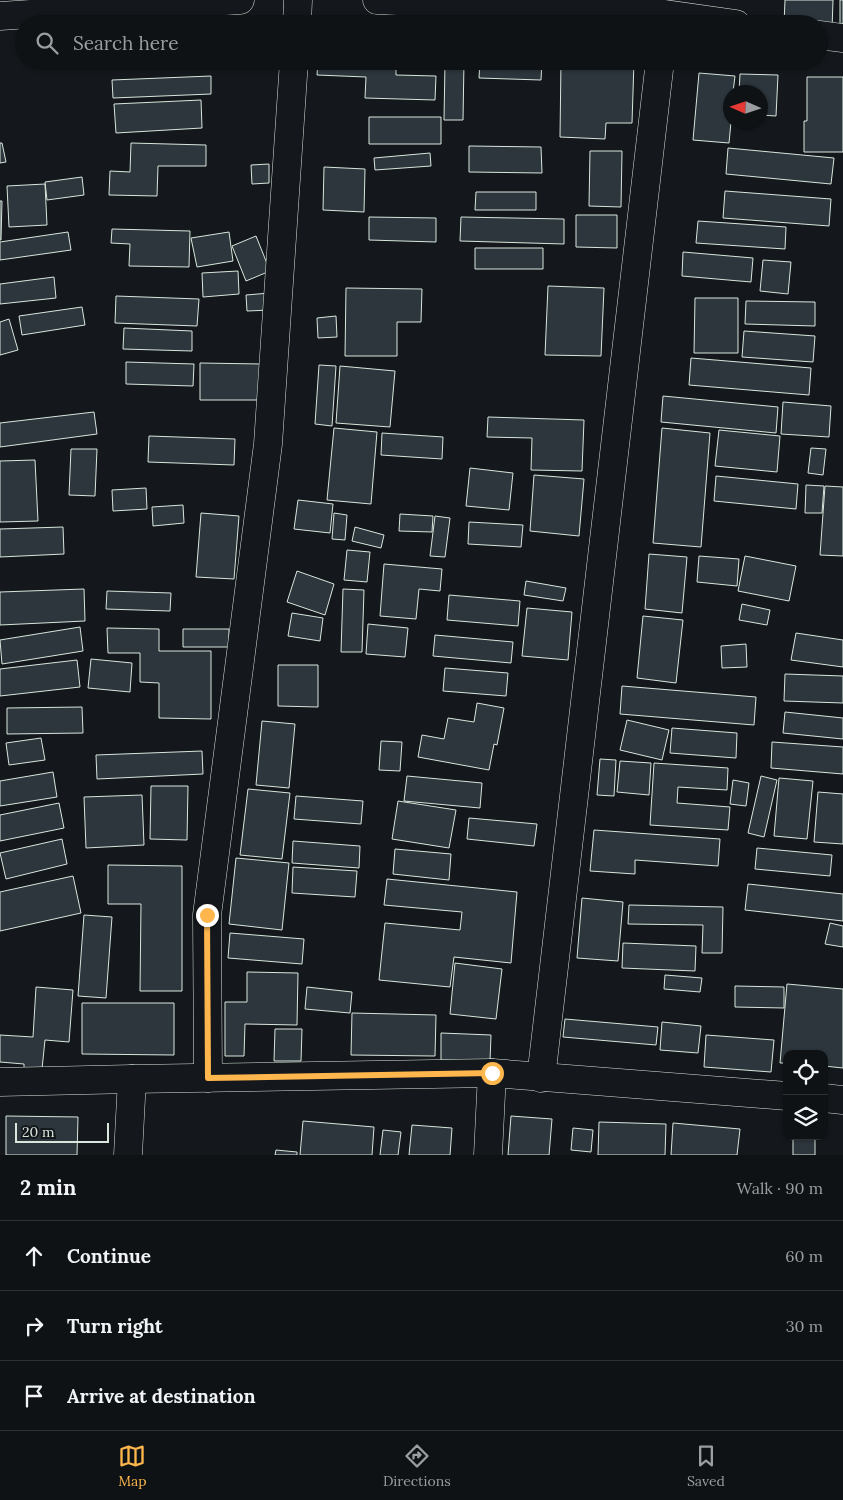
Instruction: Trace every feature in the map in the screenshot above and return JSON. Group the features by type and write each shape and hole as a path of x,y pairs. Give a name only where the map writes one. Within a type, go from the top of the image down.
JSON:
{"street":[{"path":"0,16 240,0"},
{"path":"297,15 298,0"},
{"path":"377,0 678,15"},
{"path":"828,36 843,38"},
{"path":"208,1078 207,915 268,444 293,70"},
{"path":"540,1078 659,70"},
{"path":"488,1155 492,1073"},
{"path":"0,1082 492,1073 783,1096"},
{"path":"128,1155 132,1079"},
{"path":"828,1098 843,1100"}],"building":[{"path":"785,0 833,0 832,30 828,28 828,15 784,15"},
{"path":"840,0 843,0 843,24 840,24"},
{"path":"317,70 396,70 396,75 436,76 435,100 365,98 366,77 317,75"},
{"path":"445,70 464,70 463,120 444,120"},
{"path":"479,70 542,70 541,80 479,78"},
{"path":"561,70 634,70 632,123 606,123 605,139 560,137"},
{"path":"699,73 735,76 734,85 723,85 723,130 730,130 729,143 693,140"},
{"path":"740,74 778,75 776,116 768,116 768,85 739,85"},
{"path":"211,76 211,94 113,98 112,80"},
{"path":"807,77 843,77 843,152 804,152 804,121 807,121"},
{"path":"201,100 202,128 116,133 114,104"},
{"path":"369,117 441,117 441,144 369,144"},
{"path":"0,143 2,143 6,162 0,163"},
{"path":"131,143 206,145 206,166 158,166 157,196 109,195 110,171 130,172"},
{"path":"469,146 541,147 542,173 469,172"},
{"path":"728,148 834,158 831,184 726,174"},
{"path":"590,151 622,151 621,207 589,206"},
{"path":"430,153 431,166 375,170 374,158"},
{"path":"269,164 269,183 252,184 251,165"},
{"path":"324,167 365,169 364,212 323,210"},
{"path":"82,177 84,195 47,200 45,182"},
{"path":"45,184 47,225 9,227 7,186"},
{"path":"725,191 831,199 829,226 723,218"},
{"path":"476,192 536,192 536,210 475,210"},
{"path":"0,201 2,201 1,240 0,240"},
{"path":"576,215 617,215 617,248 576,247"},
{"path":"369,217 436,218 436,242 369,240"},
{"path":"461,217 564,219 564,244 460,241"},
{"path":"698,221 786,227 785,249 696,243"},
{"path":"112,229 190,231 189,267 129,266 130,244 111,243"},
{"path":"68,232 71,250 0,260 0,242"},
{"path":"229,232 233,261 197,267 191,238"},
{"path":"256,236 270,271 246,281 232,246"},
{"path":"475,248 543,248 543,269 475,269"},
{"path":"683,252 753,258 751,282 682,276"},
{"path":"763,260 791,262 788,294 760,291"},
{"path":"238,271 239,294 203,297 202,273"},
{"path":"54,277 56,298 0,304 0,284"},
{"path":"548,286 604,288 601,356 545,355"},
{"path":"346,288 422,289 421,322 397,322 397,356 345,356"},
{"path":"270,293 271,310 247,311 246,295"},
{"path":"116,296 199,299 197,326 115,323"},
{"path":"695,298 738,298 738,353 694,353"},
{"path":"746,301 815,302 815,326 745,324"},
{"path":"82,307 85,325 22,335 19,316"},
{"path":"336,316 337,337 318,338 317,318"},
{"path":"9,319 18,350 0,355 0,322"},
{"path":"124,328 192,331 192,351 123,349"},
{"path":"744,331 815,336 813,362 742,357"},
{"path":"691,358 811,368 809,395 689,385"},
{"path":"126,362 194,364 193,386 126,384"},
{"path":"200,363 261,364 261,400 200,400"},
{"path":"319,365 336,366 332,426 315,424"},
{"path":"340,366 395,371 390,427 336,423"},
{"path":"663,396 778,407 776,433 661,422"},
{"path":"783,402 831,406 829,437 781,434"},
{"path":"94,412 97,434 0,447 0,423"},
{"path":"488,417 584,420 582,471 531,470 532,438 487,437"},
{"path":"334,428 377,432 371,504 327,500"},
{"path":"662,428 710,433 701,547 653,543"},
{"path":"719,430 780,436 777,472 715,466"},
{"path":"382,433 443,437 442,459 381,455"},
{"path":"149,436 235,439 234,465 148,462"},
{"path":"811,448 826,449 823,475 808,473"},
{"path":"71,449 97,449 95,496 69,495"},
{"path":"35,460 38,521 0,522 0,461"},
{"path":"470,468 513,473 509,510 466,506"},
{"path":"534,475 584,479 579,536 530,531"},
{"path":"716,476 798,484 796,509 714,501"},
{"path":"806,485 824,486 822,513 805,513"},
{"path":"825,486 843,487 843,556 820,555"},
{"path":"146,488 147,509 113,511 112,490"},
{"path":"298,500 333,504 330,533 294,529"},
{"path":"183,505 184,523 153,526 152,507"},
{"path":"201,513 239,516 234,579 196,577"},
{"path":"334,513 347,515 345,540 332,539"},
{"path":"400,514 433,516 432,532 399,531"},
{"path":"435,516 450,518 445,557 430,556"},
{"path":"469,522 523,525 521,547 468,544"},
{"path":"63,527 64,554 0,557 0,529"},
{"path":"355,527 384,535 381,548 352,541"},
{"path":"347,550 370,552 367,582 344,580"},
{"path":"649,554 687,557 682,613 645,609"},
{"path":"699,556 739,559 737,586 697,582"},
{"path":"745,556 796,566 789,601 738,591"},
{"path":"384,564 442,569 440,591 419,589 416,619 380,616"},
{"path":"297,571 334,584 325,615 287,602"},
{"path":"526,581 566,588 563,601 524,595"},
{"path":"84,589 85,621 0,625 0,592"},
{"path":"343,589 364,590 362,652 341,652"},
{"path":"107,591 171,593 170,611 106,609"},
{"path":"449,595 520,601 518,626 447,620"},
{"path":"742,604 770,610 767,625 739,620"},
{"path":"527,608 572,612 568,660 522,656"},
{"path":"292,613 323,618 320,641 288,636"},
{"path":"643,616 683,620 676,683 637,678"},
{"path":"368,624 408,628 405,657 366,654"},
{"path":"80,627 83,651 2,664 0,640"},
{"path":"107,628 159,629 159,651 211,651 211,719 159,718 159,683 140,682 140,653 108,653"},
{"path":"183,629 229,629 229,647 183,647"},
{"path":"796,633 843,640 843,667 791,660"},
{"path":"435,635 513,642 511,663 433,656"},
{"path":"746,644 747,667 722,668 721,646"},
{"path":"91,659 132,663 130,692 88,688"},
{"path":"77,660 80,687 0,696 0,669"},
{"path":"278,665 318,665 318,707 278,706"},
{"path":"445,668 508,673 506,696 443,691"},
{"path":"785,674 843,676 843,703 784,701"},
{"path":"622,686 756,697 754,725 620,714"},
{"path":"477,703 504,708 497,745 494,744 489,770 418,757 422,735 444,739 448,718 474,722"},
{"path":"82,707 83,733 7,734 7,708"},
{"path":"785,712 843,718 843,739 783,733"},
{"path":"627,720 669,730 662,760 620,750"},
{"path":"262,721 295,724 289,788 256,785"},
{"path":"672,728 737,733 736,758 670,753"},
{"path":"41,738 45,760 9,765 6,743"},
{"path":"381,741 402,742 400,771 379,770"},
{"path":"772,742 843,747 843,774 771,768"},
{"path":"202,751 203,774 97,779 96,755"},
{"path":"600,759 616,760 614,796 597,795"},
{"path":"620,761 651,763 649,795 617,792"},
{"path":"654,763 728,768 727,790 678,787 677,803 730,807 728,830 650,825"},
{"path":"53,772 57,797 0,806 0,781"},
{"path":"407,776 482,783 480,808 404,801"},
{"path":"761,776 777,780 764,837 748,833"},
{"path":"779,778 813,781 807,839 774,836"},
{"path":"733,780 749,783 746,806 730,804"},
{"path":"151,786 188,786 187,840 150,839"},
{"path":"248,789 290,793 282,859 240,855"},
{"path":"818,792 843,794 843,844 814,842"},
{"path":"142,795 144,845 86,848 84,797"},
{"path":"296,796 363,801 361,824 294,819"},
{"path":"398,801 456,810 449,848 392,839"},
{"path":"59,803 64,828 0,841 0,815"},
{"path":"469,818 537,824 534,846 467,839"},
{"path":"594,830 720,839 718,866 635,860 635,874 590,871"},
{"path":"62,839 67,864 6,879 0,853"},
{"path":"293,841 360,846 359,868 292,863"},
{"path":"757,848 832,855 830,876 755,869"},
{"path":"395,849 451,854 449,880 393,874"},
{"path":"236,858 289,863 282,930 229,924"},
{"path":"108,865 182,866 182,991 140,991 141,904 108,904"},
{"path":"293,867 357,871 355,897 292,893"},
{"path":"73,876 81,913 0,931 0,892"},
{"path":"387,879 517,892 511,963 454,957 450,987 379,980 385,923 460,930 462,912 384,905"},
{"path":"748,884 843,894 843,921 745,910"},
{"path":"582,898 623,902 618,961 577,958"},
{"path":"629,905 723,907 722,953 702,953 703,925 628,924"},
{"path":"84,915 112,917 106,998 78,996"},
{"path":"830,923 843,926 843,947 825,944"},
{"path":"230,933 304,939 302,964 228,958"},
{"path":"623,943 696,946 695,971 622,968"},
{"path":"455,963 502,969 496,1019 450,1014"},
{"path":"247,972 298,973 297,1025 245,1024 244,1056 225,1056 225,1002 247,1002"},
{"path":"665,975 702,978 700,992 664,989"},
{"path":"787,984 843,989 843,1068 828,1066 828,1050 783,1050 783,1063 780,1063"},
{"path":"735,986 784,987 784,1008 735,1007"},
{"path":"36,987 73,990 69,1042 45,1040 42,1069 24,1068 24,1064 0,1062 0,1035 33,1037"},
{"path":"307,987 352,992 350,1013 305,1009"},
{"path":"82,1003 174,1003 174,1055 82,1054"},
{"path":"352,1013 436,1015 435,1056 351,1055"},
{"path":"565,1019 658,1027 656,1045 563,1037"},
{"path":"662,1022 701,1026 698,1053 660,1050"},
{"path":"275,1029 302,1029 301,1061 274,1061"},
{"path":"441,1033 491,1035 490,1061 441,1060"},
{"path":"706,1035 774,1040 771,1072 704,1067"},
{"path":"6,1116 78,1117 77,1155 6,1155"},
{"path":"511,1116 552,1119 549,1155 508,1155"},
{"path":"303,1121 374,1127 372,1155 300,1155"},
{"path":"599,1122 666,1124 665,1155 598,1155"},
{"path":"673,1123 740,1129 737,1155 671,1155"},
{"path":"412,1125 452,1128 450,1155 409,1155"},
{"path":"573,1128 593,1130 591,1152 571,1150"},
{"path":"383,1130 401,1132 398,1155 380,1155"},
{"path":"793,1140 815,1140 815,1155 793,1155"},
{"path":"276,1150 297,1152 297,1155 275,1155"}],"route":[{"path":"207,915 208,1078 492,1073"}]}
